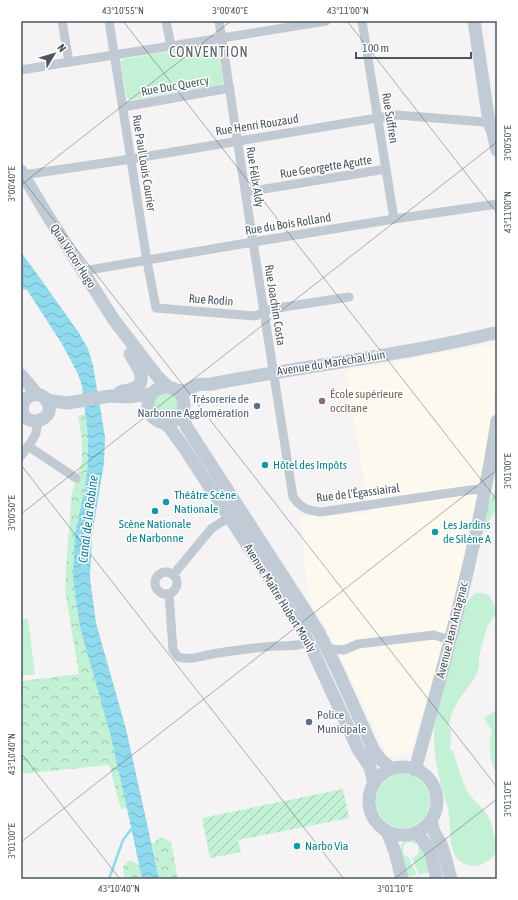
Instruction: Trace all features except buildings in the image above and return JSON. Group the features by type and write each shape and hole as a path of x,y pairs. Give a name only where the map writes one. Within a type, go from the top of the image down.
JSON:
{"main road":[{"path":"474,21 494,121 497,145"},
{"path":"480,21 495,111 494,121"},
{"name":"Quai Victor Hugo","path":"22,173 114,320 156,376 172,388"},
{"name":"Avenue du Maréchal Juin","path":"172,388 184,391 203,384 451,343 497,333"},
{"path":"110,397 122,391 135,388 140,380 140,370 130,355 128,339"},
{"name":"Quai Victor Hugo","path":"128,339 151,379 153,385 151,393"},
{"name":"Avenue du Maréchal Juin","path":"451,343 467,344 492,340 497,341"},
{"path":"21,375 31,400"},
{"path":"21,379 31,400 49,408 34,418"},
{"path":"129,397 143,406 154,419 159,422 170,423 179,418 192,397 210,384"},
{"path":"71,403 34,418 22,412 22,407 31,400 71,403 110,397 129,397 151,393 162,387 172,388 182,394 184,400 184,410"},
{"path":"150,414 148,405 151,393"},
{"name":"Avenue Maître Hubert Mouly","path":"184,410 186,426 319,633 374,751 381,760 392,769"},
{"name":"Avenue Jean Antagnac","path":"415,770 476,537 485,489 491,470 497,421"},
{"name":"Avenue Maître Hubert Mouly","path":"164,423 169,427 185,449 302,630 358,749 370,767 374,784"},
{"path":"485,489 497,484"},
{"path":"404,768 415,770 424,774 428,778 436,791 436,811 432,820 425,828 417,833 409,835 394,834 387,831 378,823 371,812 370,794 374,784 382,775 392,769 404,768"},
{"path":"432,820 434,832 444,853 450,879"},
{"path":"387,831 395,852 402,879"},
{"path":"417,833 430,850 437,879"},
{"path":"395,852 399,844 400,835"}],"street":[{"path":"62,21 69,62"},
{"name":"Rue Paul Louis Courier","path":"109,21 147,261 156,308"},
{"path":"166,21 171,46"},
{"name":"Rue Félix Aldy","path":"219,21 246,192 252,242"},
{"path":"21,70 326,21"},
{"name":"Rue Suffren","path":"362,21 394,219"},
{"name":"Rue Duc Quercy","path":"123,107 230,88"},
{"name":"Rue Henri Rouzaud","path":"22,173 131,159 238,140 398,115 494,121"},
{"name":"Rue Georgette Agutte","path":"246,192 386,169"},
{"name":"Rue du Bois Rolland","path":"83,271 394,219 497,204"},
{"name":"Rue Joachim Costa","path":"252,242 273,372"},
{"name":"Rue Rodin","path":"156,308 255,316 271,309 349,298"},
{"name":"Rue de l'Égassiairal","path":"273,372 293,497 298,504 307,510 321,512 485,489"},
{"path":"21,456 35,434 36,427 34,418"},
{"path":"28,446 76,478"},
{"path":"481,510 470,490 482,481 491,470"},
{"path":"173,575 211,529 229,517"},
{"path":"166,572 173,575 176,581 176,587 174,590 169,594 161,594 158,592 155,587 155,580 159,574 166,572"},
{"path":"169,594 173,650 178,657 185,659 199,658 216,653 302,645 308,642"},
{"path":"290,645 302,630"},
{"path":"328,650 344,650 358,644 434,635 450,640"},
{"path":"336,667 344,650"}],"shaded area":[{"path":"492,345 497,349 497,385 485,470 454,610 411,753 388,756 338,652 308,595 300,517 370,513 345,371"}],"green space":[{"path":"214,44 218,48 224,82 222,85 129,100 127,98 120,62 124,59"},
{"path":"166,392 175,396 179,405 175,414 166,418 157,414 153,405 157,396"},
{"path":"85,414 88,437 88,463 85,487 75,534 110,733 127,808 121,809 109,765 21,774 21,681 79,674 65,590 72,492 82,462 82,440 78,416"},
{"path":"497,489 497,509 491,517 486,532 482,529 485,513 491,498"},
{"path":"476,593 489,596 497,614 487,627 479,656 479,666 476,675 458,701 452,713 448,727 451,730 450,750 453,751 467,791 488,816 495,839 496,848 494,855 483,864 473,866 460,861 455,856 452,848 448,808 435,754 434,738 435,722 467,601"},
{"path":"21,619 28,619 35,674 21,676"},
{"path":"497,710 497,774 492,763 490,753 492,731 484,718"},
{"path":"403,774 413,776 422,782 428,791 430,801 428,811 422,820 413,826 403,828 393,826 384,820 378,811 376,801 378,791 384,782 393,776"},
{"path":"343,789 349,818 238,840 241,852 210,858 202,818"},
{"path":"161,837 171,842 178,879 159,879 152,844"},
{"path":"411,838 419,841 416,844 409,842 405,844 403,846 403,852 404,855 409,858 417,875 406,877 400,850 403,842 406,839"},
{"path":"418,847 423,847 430,872 419,874 414,864 412,858 418,854"},
{"path":"130,860 139,865 142,879 125,879 123,866"}],"water":[{"name":"Canal de la Robine","path":"21,252 79,333 88,349 93,365 105,437 104,463 92,536 90,578 96,623 126,729 159,879 142,879 110,733 80,627 73,579 75,534 85,487 88,463 88,437 82,386 78,374 62,344 27,290 21,287"}],"waterway":[{"path":"109,879 123,840 133,827"}],"place":[{"name":"École supérieure occitane","path":"322,401"},
{"name":"Trésorerie de Narbonne Agglomération","path":"257,406"},
{"name":"Hôtel des Impôts","path":"265,465"},
{"name":"Théâtre Scène Nationale","path":"166,502"},
{"name":"Scène Nationale de Narbonne","path":"155,511"},
{"name":"Les Jardins de Silène A","path":"435,532"},
{"name":"Police Municipale","path":"309,722"},
{"name":"Narbo Via","path":"297,846"}],"district":[{"name":"CONVENTION","path":"209,52"}]}
